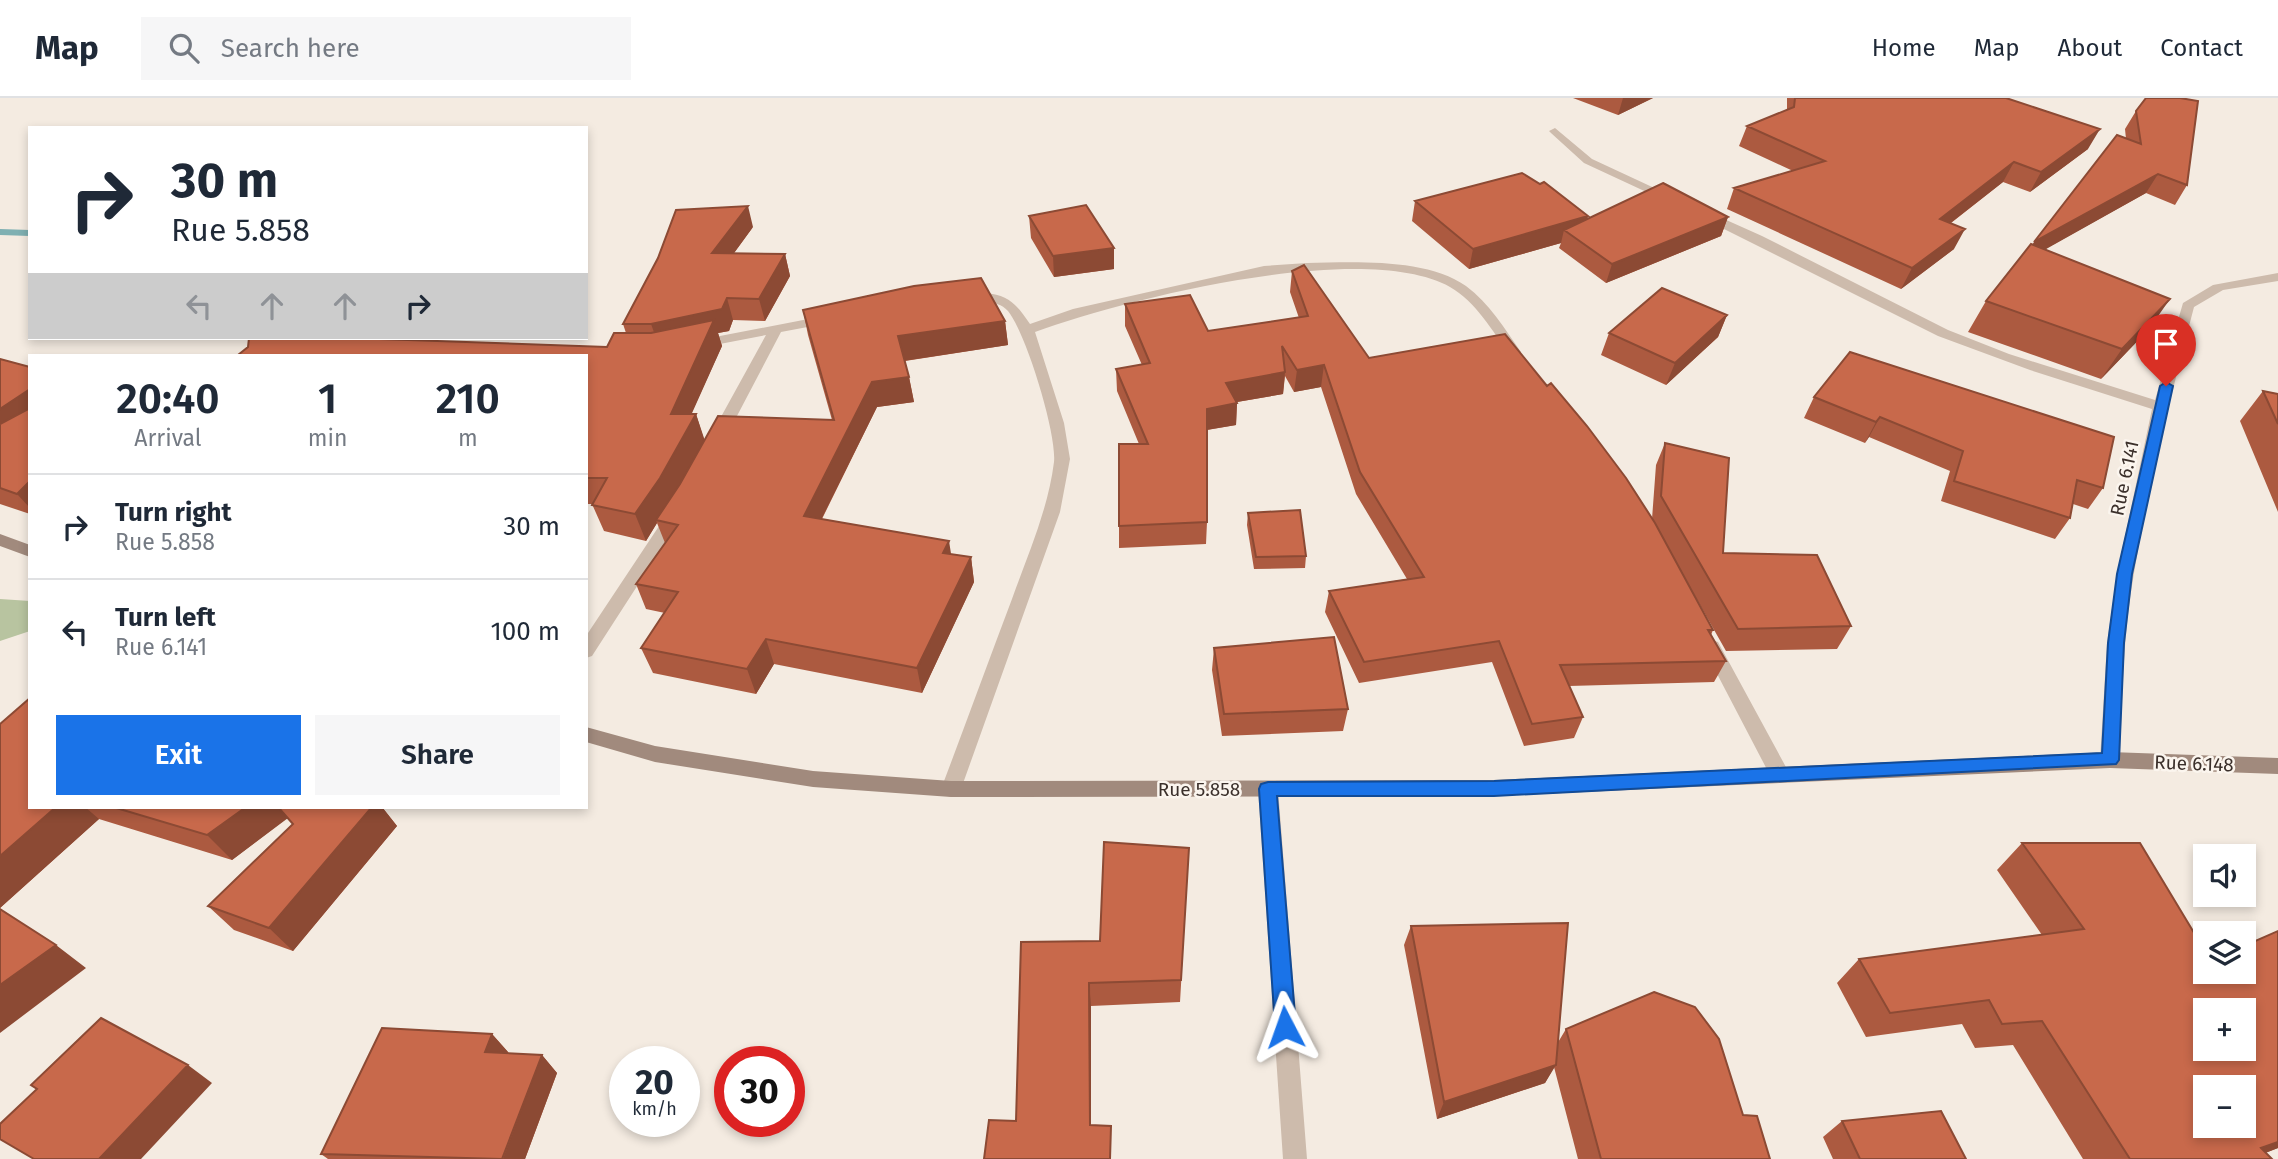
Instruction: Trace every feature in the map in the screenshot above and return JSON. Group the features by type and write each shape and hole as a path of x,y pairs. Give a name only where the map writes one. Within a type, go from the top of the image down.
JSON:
{"street":[{"path":"1555,131 1588,161 1756,237 1913,320 1969,344 2160,407"},
{"path":"1027,330 1073,313 1264,270 1290,267 1405,269 1435,275 1465,292 1521,361"},
{"name":"Rue 6.141","path":"2110,760 2116,643 2125,574 2160,407 2188,306 2213,288 2278,277"},
{"path":"951,299 978,295 997,298 1011,306 1027,330 1057,423 1062,460 1052,512 951,789"},
{"path":"685,347 844,316"},
{"path":"710,451 777,327"},
{"path":"408,340 443,342"},
{"path":"588,648 685,497"},
{"path":"0,540 27,547"},
{"path":"1702,629 1780,775"},
{"name":"Rue 5.858","path":"588,735 654,754 813,779 951,789 1494,788 2110,760"},
{"name":"Rue 6.148","path":"2110,760 2278,766"},
{"path":"1268,789 1295,1159"}],"green space":[{"path":"0,599 28,601 28,632 0,641"}],"building":[{"path":"1795,98 2006,98 2100,129 2041,172 2014,162 1940,219 1965,229 1912,268 1734,188 1825,161 1747,126 1794,107"},
{"path":"2146,98 2198,101 2187,185 2158,174 2034,242 2117,135 2141,144 2136,111"},
{"path":"1522,173 1540,184 1544,182 1588,216 1473,249 1415,201"},
{"path":"1663,183 1728,217 1612,264 1564,230"},
{"path":"1086,205 1114,248 1053,256 1029,216"},
{"path":"748,206 712,253 785,254 759,299 727,298 722,309 651,324 623,324 658,258 676,210"},
{"path":"2031,244 2170,299 2122,349 1986,301"},
{"path":"1304,265 1369,358 1505,334 1547,386 1551,383 1626,478 1655,523 1713,630 1708,630 1726,661 1560,665 1583,717 1532,724 1499,641 1364,662 1329,591 1424,577 1360,472 1324,365 1297,370 1282,346 1285,372 1226,383 1237,403 1207,409 1207,522 1119,526 1119,444 1148,444 1116,369 1150,363 1125,304 1190,295 1208,331 1308,316 1292,271"},
{"path":"981,278 1005,321 898,336 909,377 872,382 804,516 949,541 943,553 971,557 917,668 766,639 747,669 641,648 678,592 636,584 678,525 656,520 680,484 718,416 834,420 803,310 914,286"},
{"path":"1662,288 1727,315 1675,363 1609,333"},
{"path":"714,320 671,414 696,414 660,478 635,514 592,505 607,478 588,478 588,354 239,354 248,347 249,340 407,340 607,347 614,333 651,333"},
{"path":"1850,352 2114,437 2103,488 2077,480 2070,518 1954,481 1963,451 1880,417 1876,422 1814,397"},
{"path":"0,359 28,366 28,390 0,409"},
{"path":"2263,391 2278,394 2278,424"},
{"path":"28,409 28,483 17,494 0,488 0,424"},
{"path":"1665,443 1729,458 1723,553 1817,555 1851,626 1738,629 1661,496"},
{"path":"1300,510 1306,556 1256,557 1248,513"},
{"path":"1334,637 1348,709 1224,714 1214,648"},
{"path":"28,700 28,809 54,809 0,856 0,724"},
{"path":"120,809 243,809 207,835"},
{"path":"280,809 370,809 269,928 208,906 293,824"},
{"path":"1104,842 1189,848 1181,980 1089,983 1090,1125 1111,1126 1110,1159 984,1159 989,1120 1016,1121 1021,942 1100,941"},
{"path":"2022,843 2140,843 2193,931 2193,984 2256,984 2256,941 2278,931 2278,1142 2261,1148 2272,1159 2130,1159 2042,1021 2002,1024 1989,1000 1890,1013 1859,959 2084,929"},
{"path":"0,909 56,945 0,985"},
{"path":"1568,923 1556,1065 1444,1102 1411,926"},
{"path":"1654,992 1695,1007 1719,1039 1743,1115 1757,1116 1770,1159 1601,1159 1566,1029"},
{"path":"101,1018 188,1065 99,1159 34,1159 0,1139 0,1124 37,1089 31,1085"},
{"path":"382,1028 492,1034 485,1052 542,1055 502,1159 321,1154"},
{"path":"1941,1111 1966,1159 1860,1159 1842,1121"}],"waterway":[{"path":"0,232 28,233"}],"route":[{"path":"1285,1027 1268,789 1494,788 2110,760 2116,643 2125,574 2166,386"}]}
